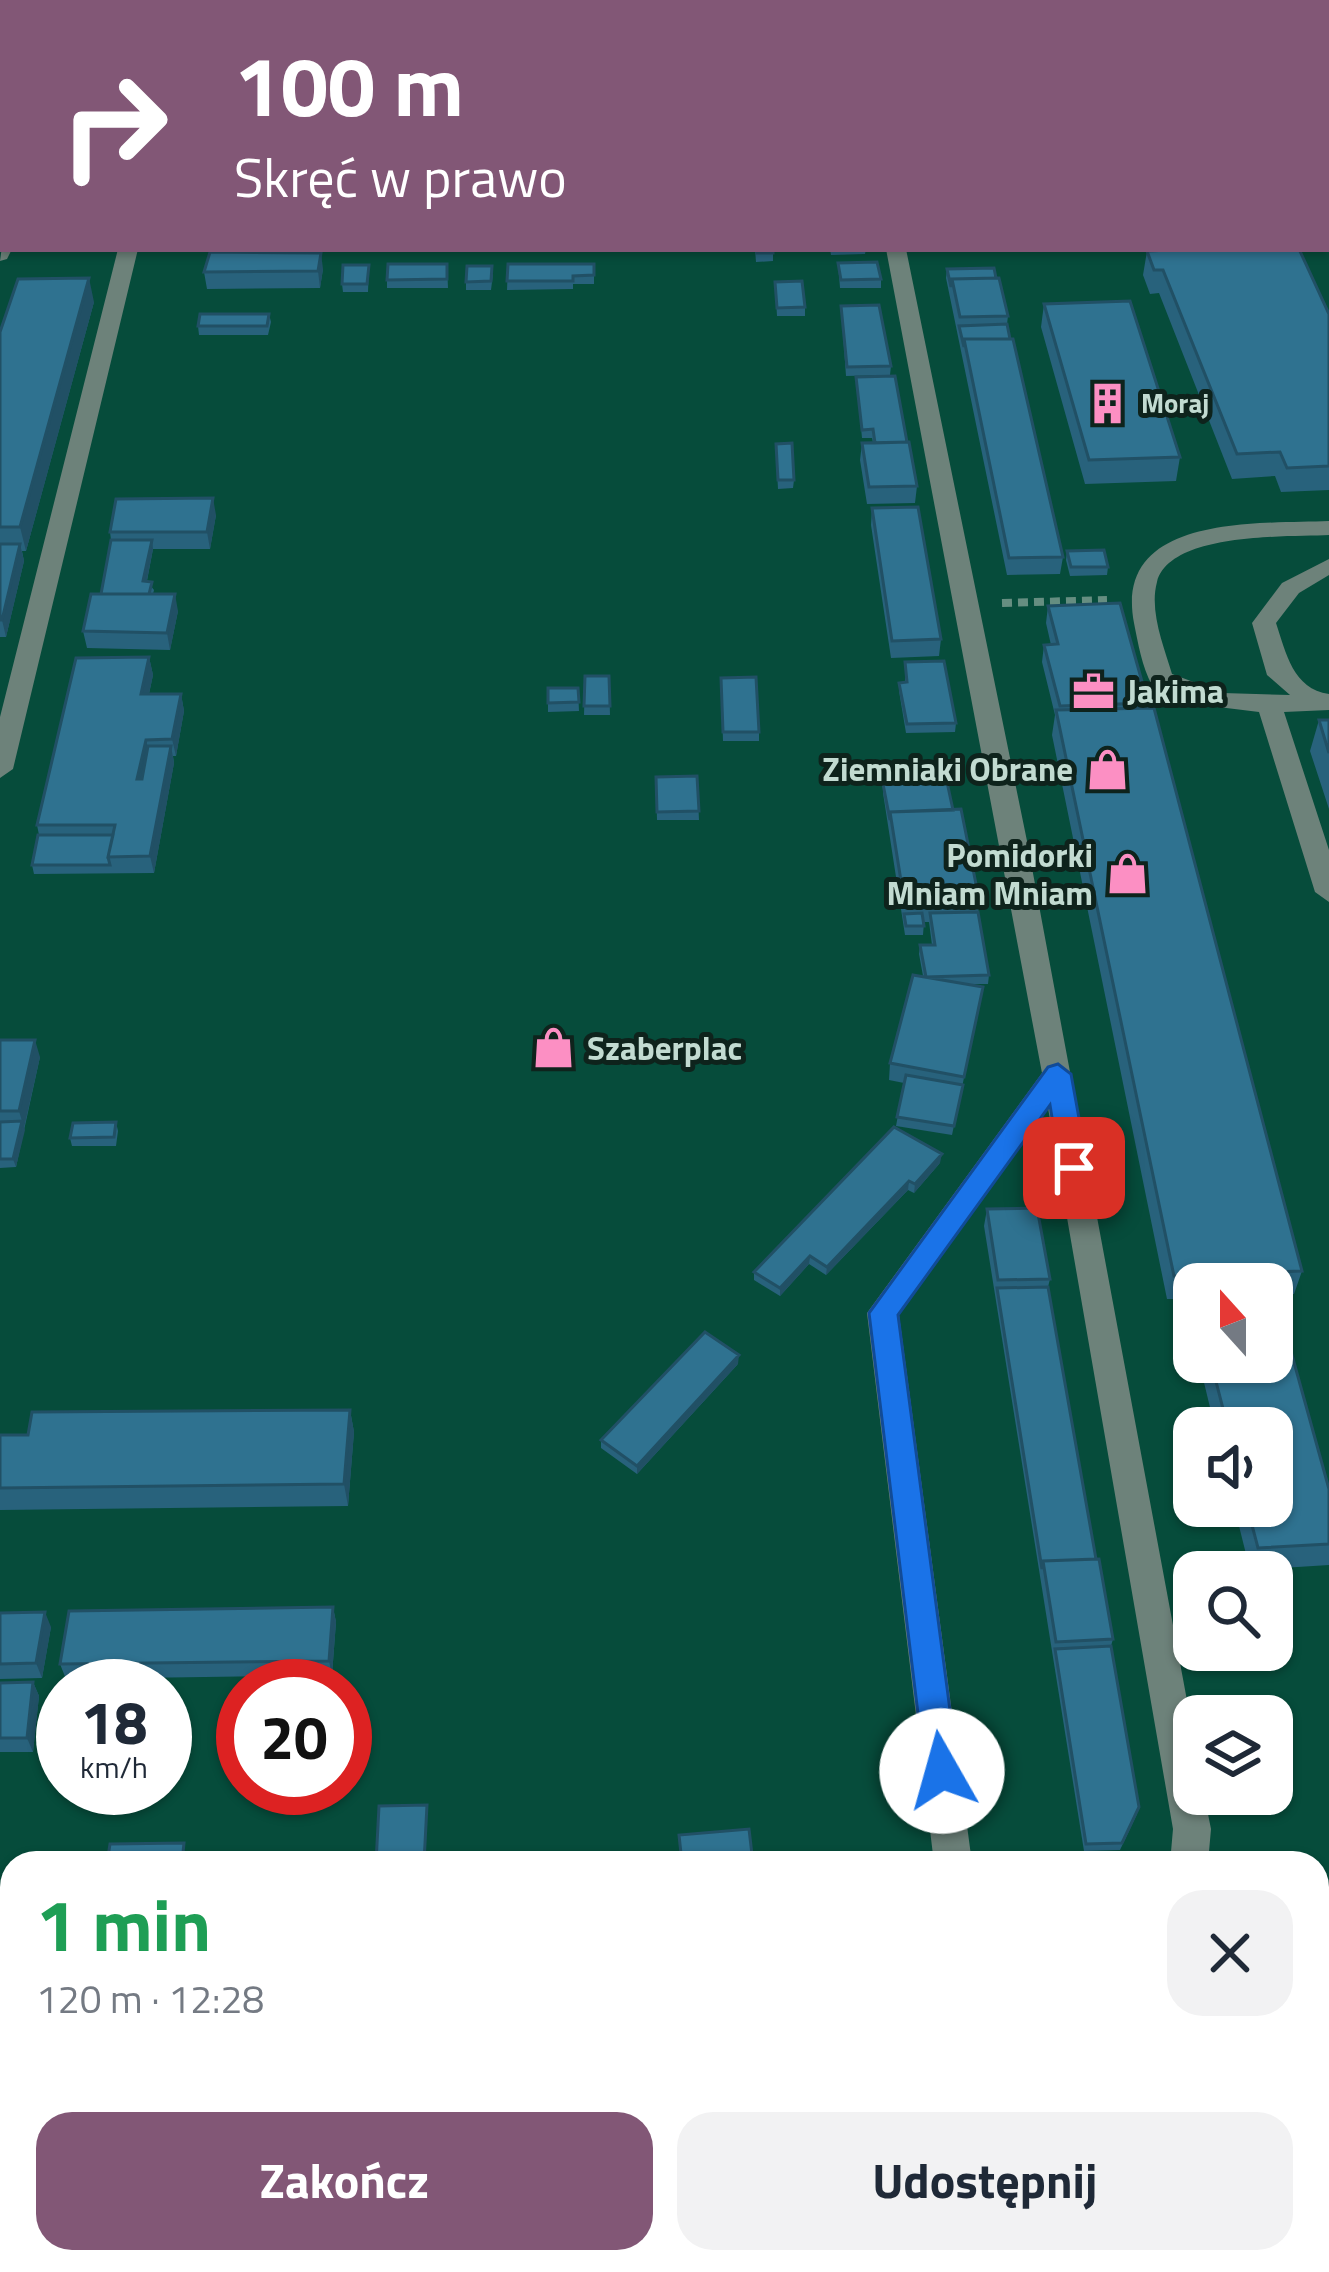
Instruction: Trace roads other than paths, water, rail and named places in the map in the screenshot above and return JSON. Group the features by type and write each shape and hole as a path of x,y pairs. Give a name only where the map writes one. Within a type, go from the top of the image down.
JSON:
{"lane":[{"path":"0,769 127,252"},
{"path":"897,252 971,604 1058,1074 1192,1829 1190,1851"},
{"path":"1322,702 1237,704 1193,697 1161,679 1143,582 1153,563 1178,547 1213,535 1329,528"},
{"path":"1322,702 1280,675 1264,623 1279,596 1304,575 1329,566"},
{"path":"1270,704 1329,892"},
{"path":"951,1851 884,1313 1058,1074"}],"place":[{"name":"Moraj","path":"1107,404"},
{"name":"Jakima","path":"1093,691"},
{"name":"Ziemniaki Obrane","path":"1107,769"},
{"name":"Pomidorki Mniam Mniam","path":"1127,874"},
{"name":"Szaberplac","path":"553,1048"}]}
